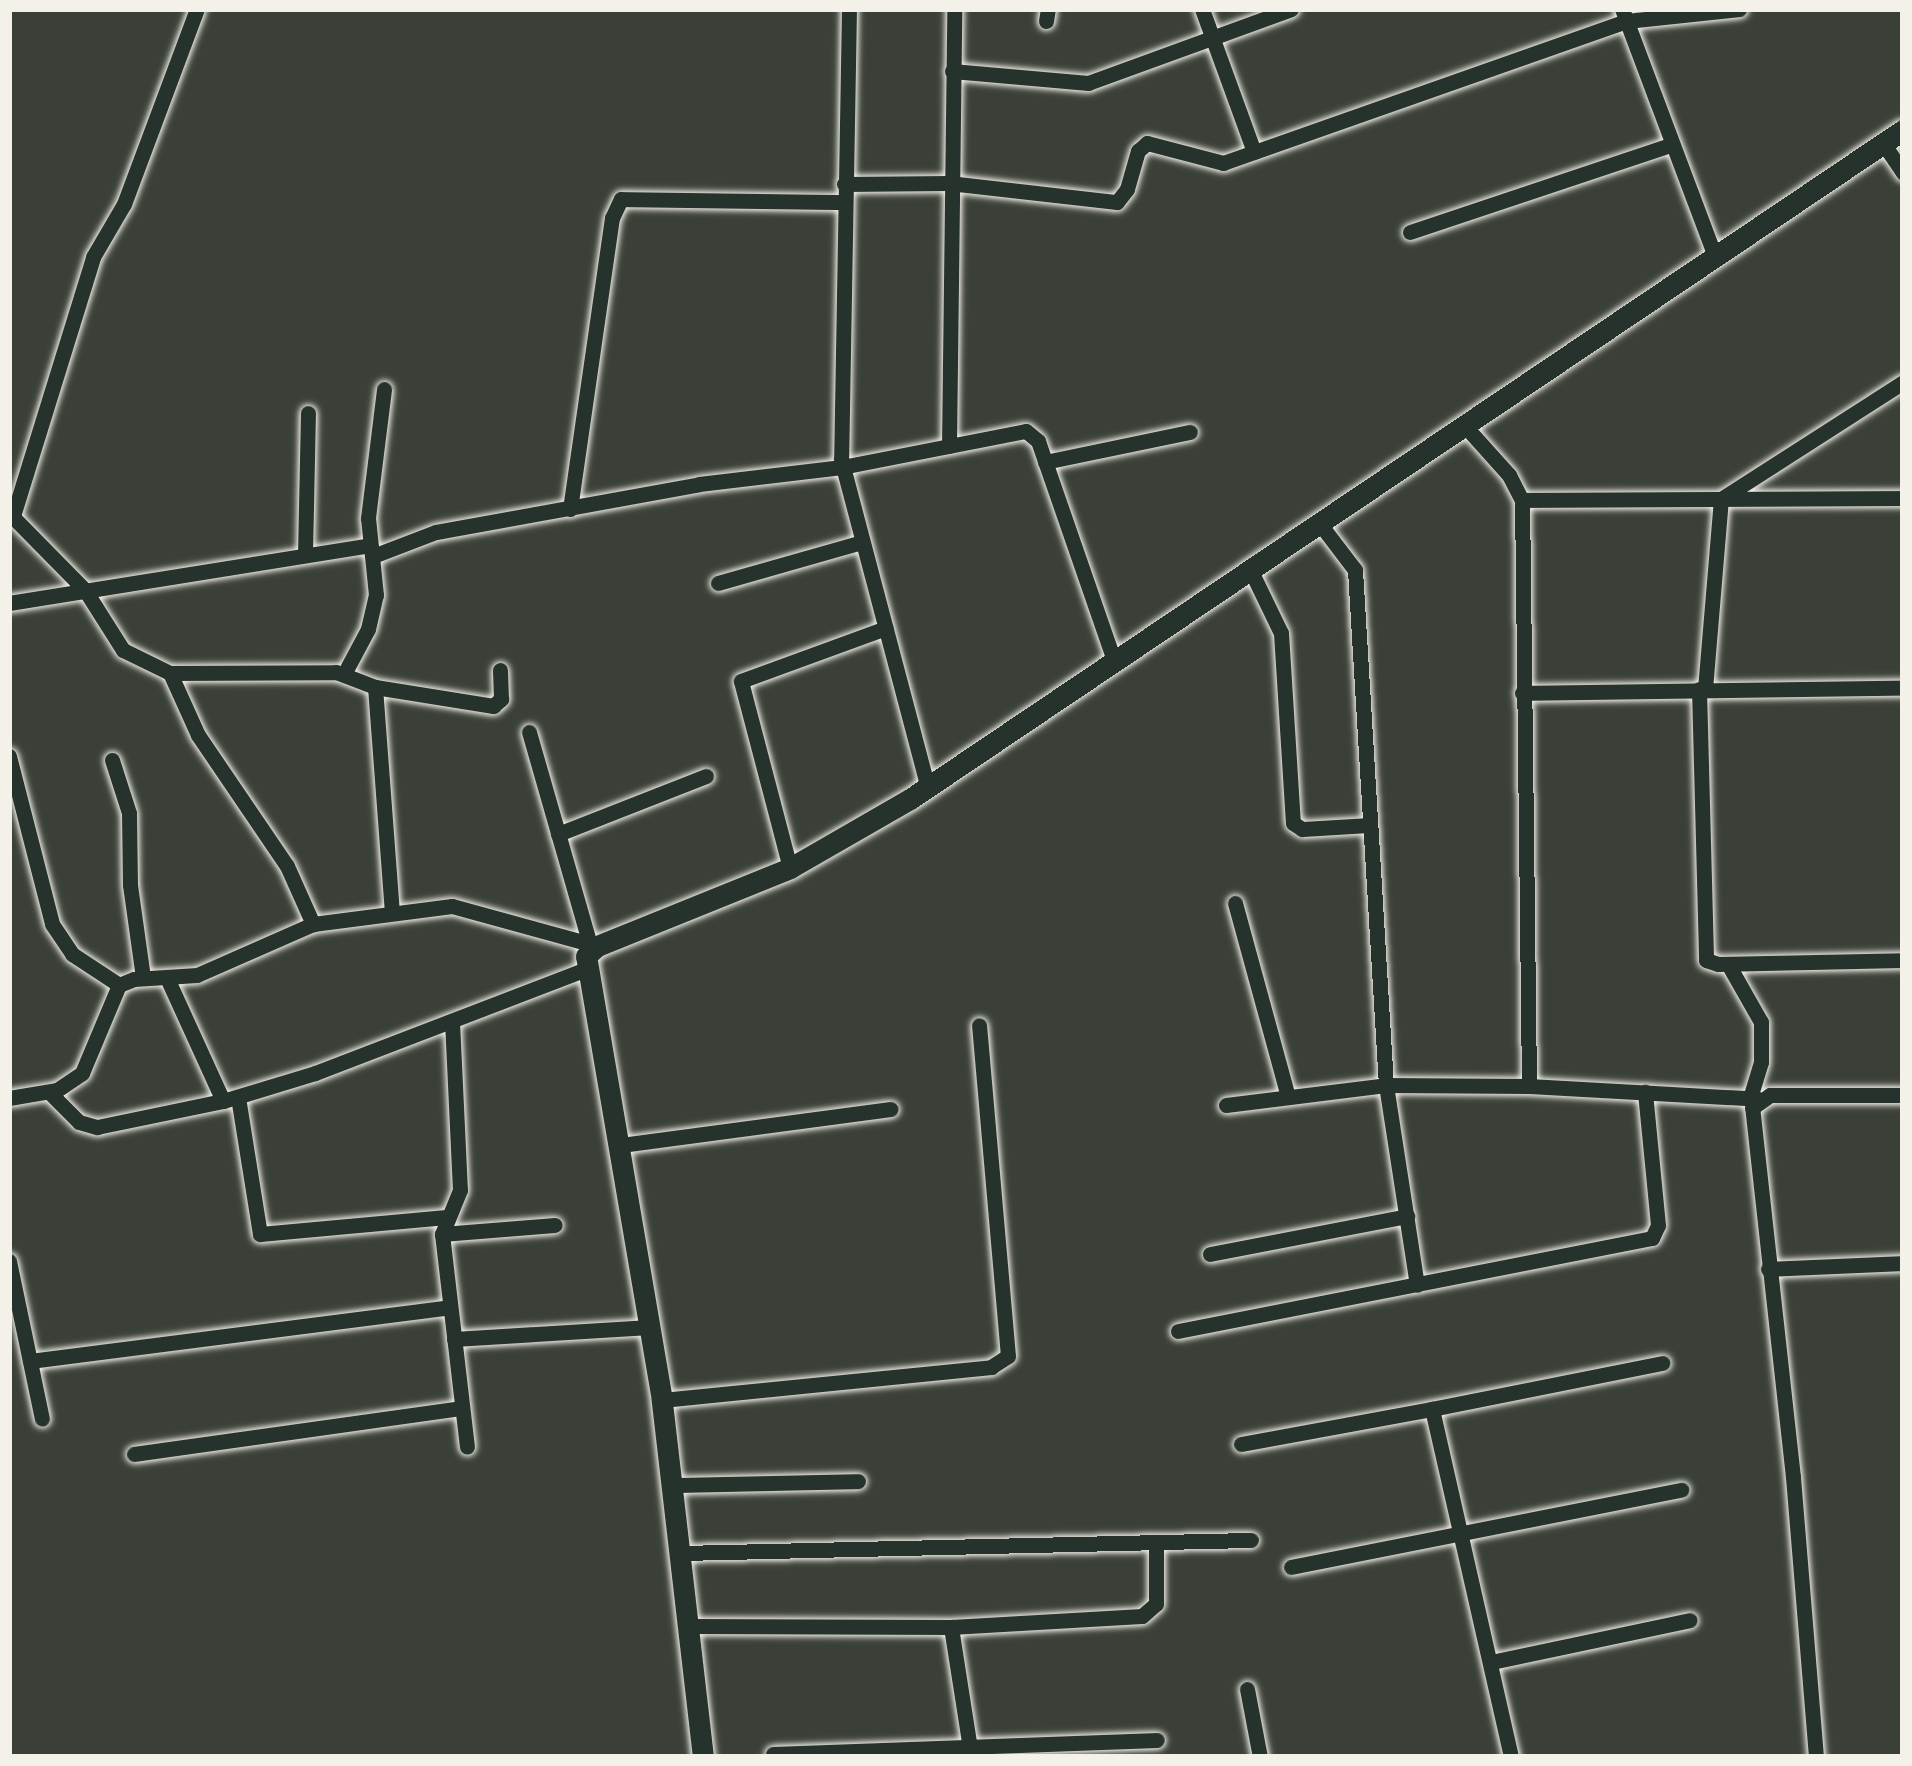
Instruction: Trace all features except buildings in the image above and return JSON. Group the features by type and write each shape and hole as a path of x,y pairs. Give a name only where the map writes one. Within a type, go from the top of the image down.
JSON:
{"street":[{"path":"197,9 124,204 93,257 11,514 85,590 123,650 170,673 344,674 375,687 493,706 501,699 500,670"},
{"path":"849,9 842,467 928,788"},
{"path":"949,446 954,9"},
{"path":"1202,9 1254,152"},
{"path":"952,71 1088,82 1291,9"},
{"path":"844,184 949,183 1117,202 1127,189 1138,151 1147,142 1213,164 1624,15 1739,9"},
{"path":"1624,15 1715,257"},
{"path":"703,1757 662,1400 621,1145 586,969 586,956 593,945 790,868 928,788 1903,130"},
{"path":"1883,143 1903,173"},
{"path":"1410,232 1670,145"},
{"path":"570,509 612,218 621,199 844,202"},
{"path":"1721,499 1903,382"},
{"path":"344,674 373,611 371,550 384,389"},
{"path":"304,555 308,413"},
{"path":"1465,426 1509,475 1522,500 1529,1086"},
{"path":"9,603 304,555 371,550 421,536 712,482 842,467 1026,430 1038,441 1115,663"},
{"path":"1045,462 1190,432"},
{"path":"1522,500 1903,498"},
{"path":"1721,499 1702,689 1703,954 1712,963 1728,964 1903,960"},
{"path":"1320,524 1355,570 1386,1085 1418,1285"},
{"path":"718,583 862,542"},
{"path":"1251,571 1281,633 1294,823 1303,829 1370,825"},
{"path":"790,868 741,681 886,628"},
{"path":"170,673 198,735 287,866 313,925"},
{"path":"375,687 392,911"},
{"path":"1522,693 1903,688"},
{"path":"529,733 593,945"},
{"path":"9,756 52,924 71,954 119,986"},
{"path":"112,760 129,813 130,885 143,978"},
{"path":"558,834 706,776"},
{"path":"1235,903 1288,1097"},
{"path":"9,1098 49,1091 82,1073 119,986 217,968 313,925 434,906 475,910 593,945"},
{"path":"1728,964 1761,1022 1761,1062 1751,1120 1795,1498 1816,1757"},
{"path":"49,1091 70,1115 98,1127 230,1099 586,969"},
{"path":"167,978 230,1099 260,1234 555,1225"},
{"path":"452,1021 460,1190 444,1226 467,1447"},
{"path":"662,1400 991,1367 1009,1356 979,1025"},
{"path":"1226,1105 1386,1085 1529,1086 1754,1098 1903,1095"},
{"path":"1178,1331 1652,1238 1658,1226 1645,1092"},
{"path":"621,1145 891,1109"},
{"path":"1210,1254 1407,1216"},
{"path":"9,1261 42,1419"},
{"path":"1768,1269 1903,1263"},
{"path":"30,1361 450,1307"},
{"path":"454,1340 650,1327"},
{"path":"1241,1444 1662,1363"},
{"path":"134,1454 462,1408"},
{"path":"1432,1409 1510,1757"},
{"path":"673,1485 858,1480"},
{"path":"1291,1567 1681,1490"},
{"path":"681,1553 1251,1540"},
{"path":"690,1626 951,1627 1150,1614 1156,1604 1156,1542"},
{"path":"1491,1662 1690,1620"},
{"path":"951,1627 971,1752"},
{"path":"1247,1689 1260,1757"},
{"path":"773,1754 971,1752 1157,1740"}]}
